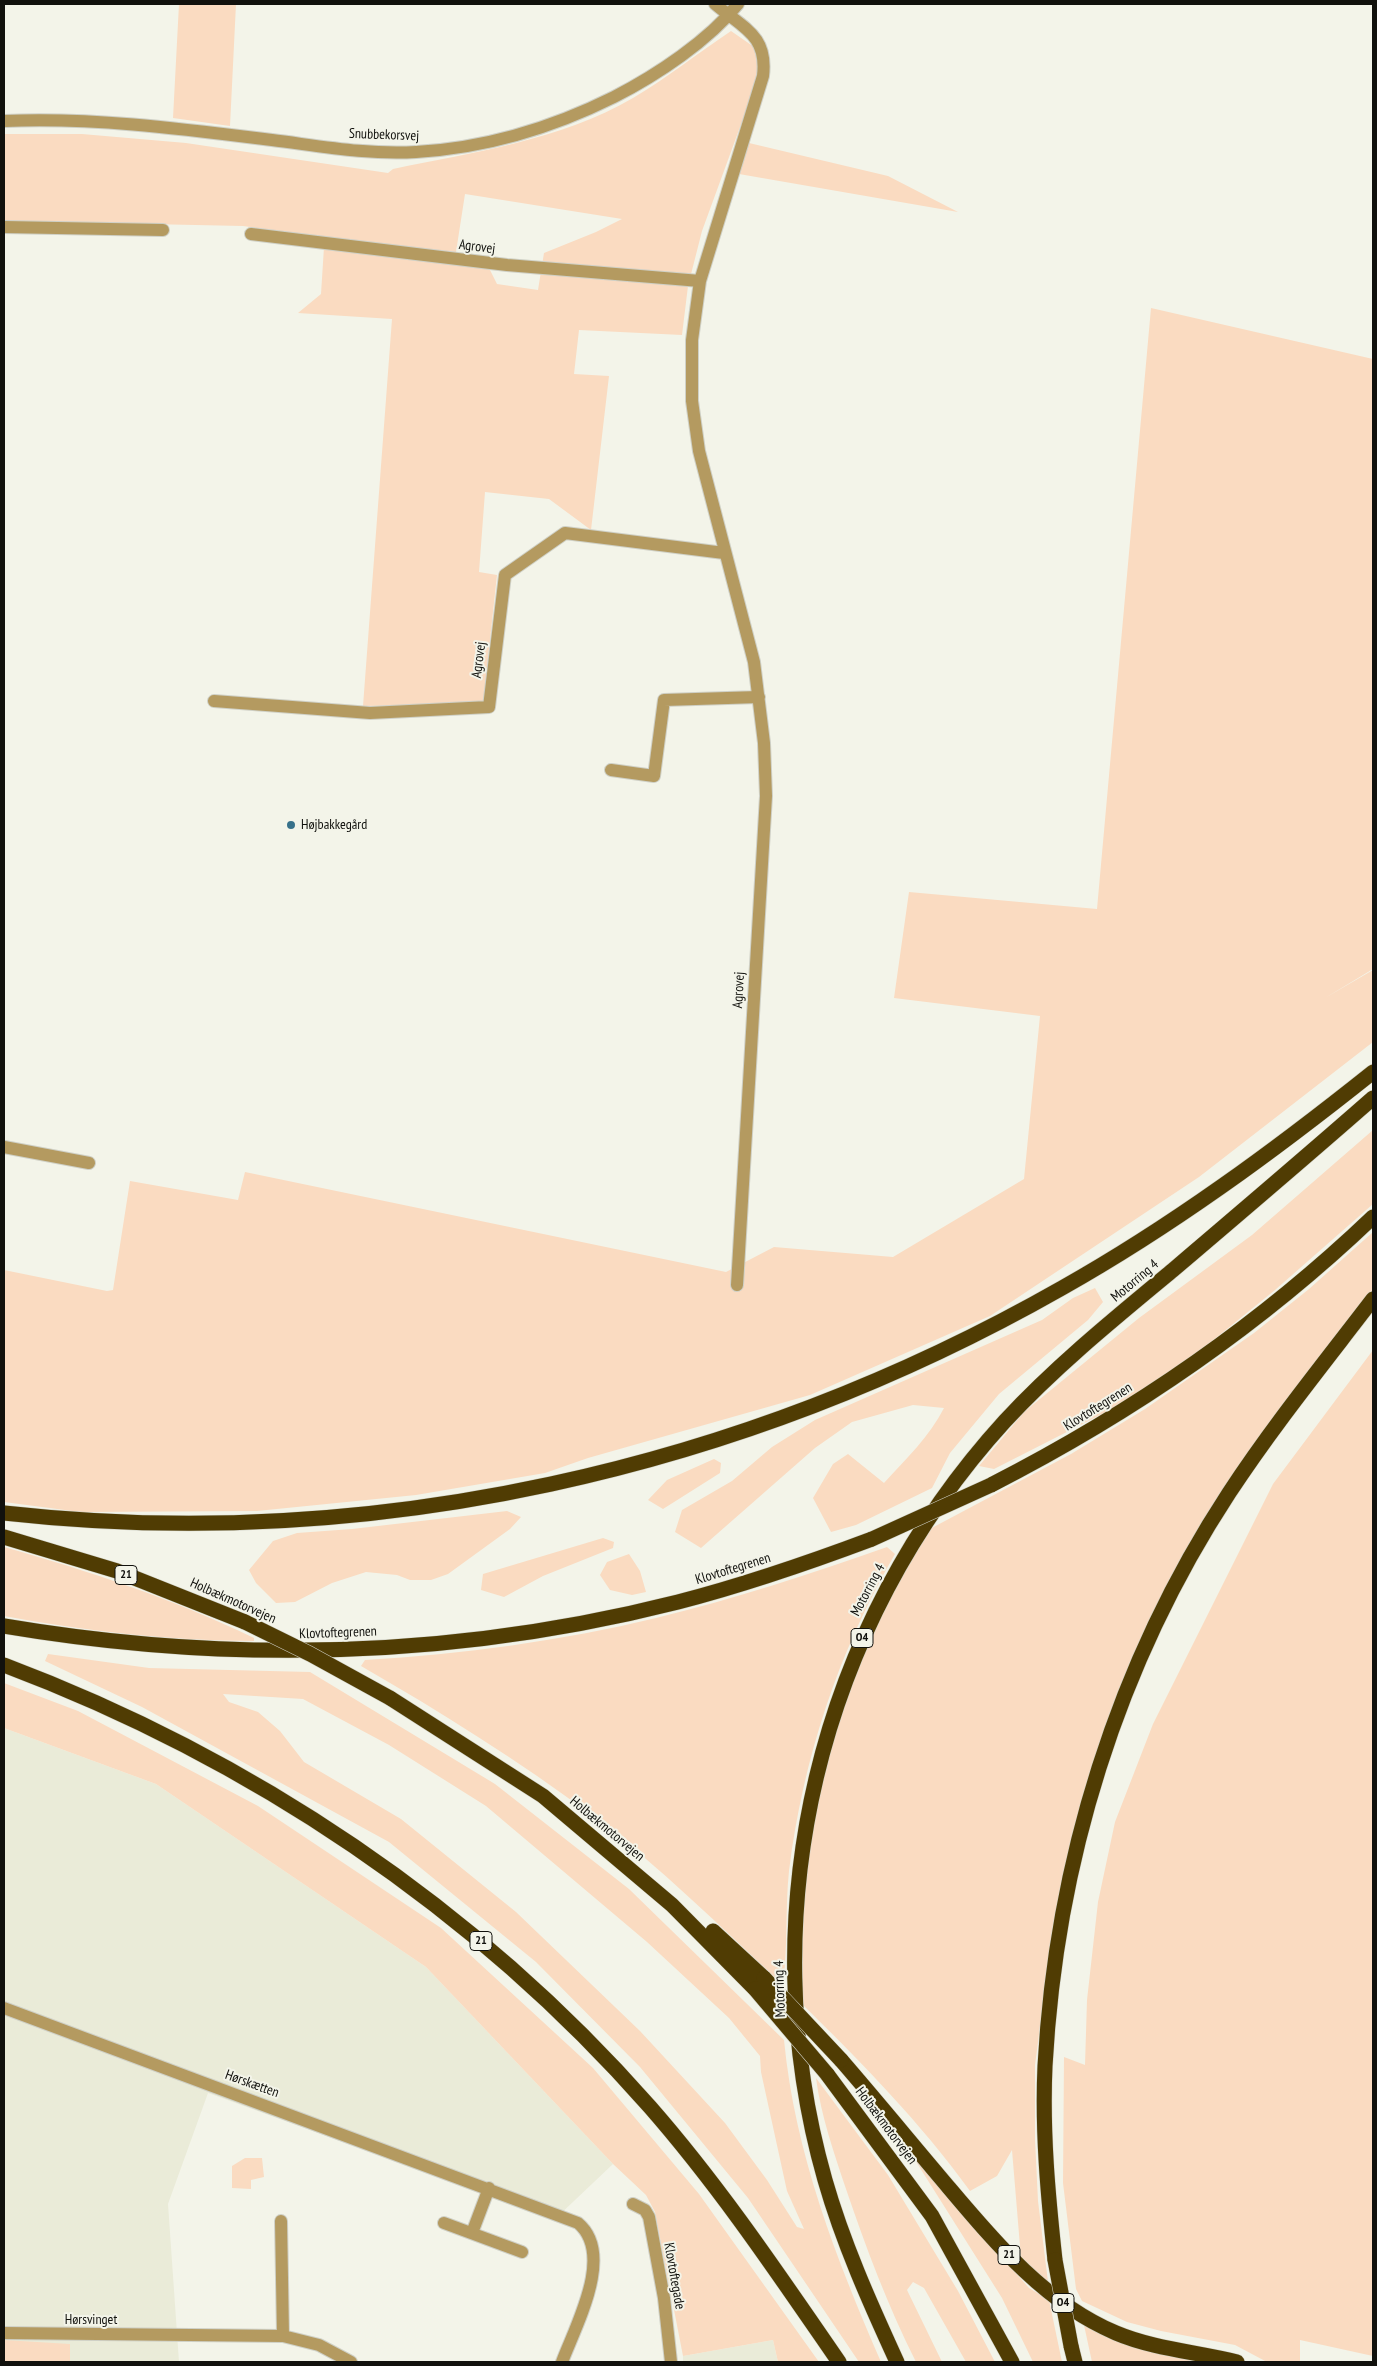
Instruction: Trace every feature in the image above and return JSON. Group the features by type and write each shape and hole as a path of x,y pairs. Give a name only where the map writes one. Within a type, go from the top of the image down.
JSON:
{"highway":[{"path":"4,1513 136,1523 257,1522 359,1516 444,1505 576,1480 711,1443 833,1400 887,1377 945,1350 1063,1288 1165,1225 1229,1182 1306,1126 1373,1072"},
{"name":"Motorring 4","path":"897,2362 857,2272 825,2180 811,2119 802,2064 796,2007 795,1941 798,1882 807,1820 821,1755 841,1690 860,1642 910,1546 951,1486 1004,1422 1101,1330 1373,1098"},
{"name":"Klovtoftegrenen","path":"4,1626 114,1642 228,1650 354,1650 449,1643 566,1626 679,1602 805,1564 872,1539 991,1485 1103,1424 1255,1320 1339,1249 1373,1217"},
{"name":"O4","path":"1075,2362 1055,2260 1047,2184 1045,2067 1053,1975 1069,1876 1096,1773 1123,1696 1164,1604 1224,1502 1298,1396 1373,1300"},
{"name":"Holbækmotorvejen","path":"4,1537 116,1571 245,1622 310,1654 390,1698 543,1796 596,1840 645,1869 759,1984 932,2216 1012,2362"},
{"name":"21","path":"4,1665 142,1724 266,1790 374,1859 477,1938 568,2020 664,2124 743,2223 839,2362"},
{"name":"21","path":"759,1984 841,2060 975,2218 1043,2288 1084,2316 1116,2333 1160,2346 1238,2362"}],"street":[{"path":"716,4 729,15"},
{"name":"Snubbekorsvej","path":"4,121 95,122 176,128 360,151 416,152 478,145 534,131 570,118 631,88 676,59 729,15 738,4"},
{"name":"Agrovej","path":"729,15 752,34 762,46 765,59 764,76 700,281 692,340 692,401 698,451 754,662 764,743 766,796 737,1284"},
{"path":"4,227 163,230"},
{"name":"Agrovej","path":"251,234 507,265 700,281"},
{"name":"Agrovej","path":"214,701 370,713 489,707 505,575 565,533 724,553"},
{"path":"611,770 654,776 664,700 759,698"},
{"path":"4,1147 89,1164"},
{"name":"Hørskætten","path":"4,2008 568,2217 586,2229 595,2252 594,2267 586,2300 562,2362"},
{"path":"472,2233 489,2188"},
{"name":"Klovtoftegade","path":"633,2204 645,2210 649,2217 664,2298 671,2362"},
{"path":"281,2221 283,2336"},
{"path":"444,2223 522,2252"},
{"name":"Hørsvinget","path":"4,2334 283,2336 319,2345 350,2362"}],"shaded area":[{"path":"179,4 236,4 230,126 173,118"},
{"path":"731,31 757,49 759,75 702,231 688,286 682,335 579,330 574,374 609,376 591,530 549,499 485,492 479,572 497,575 483,704 363,706 392,319 298,313 321,294 324,247 488,266 497,284 538,290 544,253 596,232 622,219 465,194 456,252 368,243 243,226 4,221 4,134 82,134 186,143 388,173 393,169 516,143 577,124 633,98"},
{"path":"749,143 888,176 958,212 739,174"},
{"path":"1151,308 1373,359 1373,969 1325,998 1373,970 1373,1042 1199,1177 990,1316 810,1395 588,1458 545,1473 416,1495 257,1511 80,1512 4,1502 4,1270 107,1291 113,1290 130,1181 238,1200 245,1172 726,1272 774,1247 893,1257 1024,1179 1040,1016 894,998 909,892 1097,909"},
{"path":"1373,1130 1373,1204 1275,1290 1195,1355 1112,1409 994,1469 979,1466 1024,1412 1139,1318 1252,1235"},
{"path":"1373,1232 1373,1289 1270,1425 1118,1694 1088,1779 1062,1880 1053,1925 1035,2065 1035,2139 1038,2201 1048,2282 1021,2258 1012,2150 997,2176 970,2191 911,2117 802,2004 804,1885 818,1792 842,1708 876,1624 928,1530 1071,1454 1145,1409 1254,1333 1309,1289"},
{"path":"1095,1288 1103,1302 1088,1320 999,1394 950,1453 932,1488 856,1525 831,1532 813,1498 833,1464 848,1454 884,1483 909,1457 944,1408 913,1405 852,1422 815,1448 701,1548 675,1532 682,1510 732,1481 772,1447 815,1420 1042,1320 1073,1298"},
{"path":"1373,1350 1373,2356 1300,2340 1300,2362 1267,2362 1235,2345 1161,2331 1127,2322 1082,2301 1076,2289 1063,2183 1064,2057 1085,2065 1087,2000 1098,1902 1115,1822 1153,1724 1273,1484"},
{"path":"714,1459 721,1463 720,1473 663,1509 648,1500 667,1480"},
{"path":"507,1511 521,1517 510,1529 448,1574 431,1580 410,1580 397,1575 366,1572 332,1583 295,1602 276,1603 256,1583 249,1570 273,1541 297,1533 352,1529"},
{"path":"603,1538 614,1542 613,1548 543,1576 504,1597 481,1590 483,1574"},
{"path":"4,1547 99,1576 162,1598 254,1638 254,1641 223,1641 129,1634 4,1616"},
{"path":"887,1547 895,1554 856,1629 840,1668 826,1707 803,1788 789,1871 783,1985 666,1877 593,1816 479,1738 361,1666 365,1660 475,1650 548,1640 656,1618 743,1594"},
{"path":"629,1554 640,1571 646,1592 632,1595 610,1590 600,1575 607,1562"},
{"path":"48,1654 149,1668 310,1672 495,1784 629,1889 784,2040 797,2124 820,2205 848,2284 881,2362 859,2362 748,2198 640,2067 536,1962 389,1842 142,1707 45,1661","holes":["223,1694 303,1699 389,1745 486,1806 647,1942 729,2018 760,2056 761,2072 787,2191 804,2229 797,2227 767,2180 725,2123 640,2031 516,1912 401,1819 304,1762 280,1731 258,1712 229,1702"]},
{"path":"4,1683 78,1711 258,1806 441,1928 593,2068 699,2194 819,2362 778,2362 773,2340 683,2356 655,2212 646,2195 613,2164 426,1967 156,1784 4,1728"},
{"path":"4,1728 156,1784 426,1967 613,2164 555,2219 208,2093 168,2204 179,2362 4,2362"},
{"path":"816,2078 888,2175 958,2291 995,2362 966,2362 924,2288 913,2282 907,2290 942,2362 916,2362 887,2298 854,2211 828,2134"},
{"path":"245,2158 262,2158 264,2177 251,2180 251,2189 232,2188 232,2166"},
{"path":"915,2160 1029,2288 1049,2300 1062,2362 1033,2362 1002,2298"},
{"path":"1084,2325 1205,2362 1092,2362"},
{"path":"4,2340 70,2344 70,2362 4,2362"},
{"path":"773,2340 778,2362 683,2362 683,2356"}],"place":[{"name":"Højbakkegård","path":"291,825"}]}
